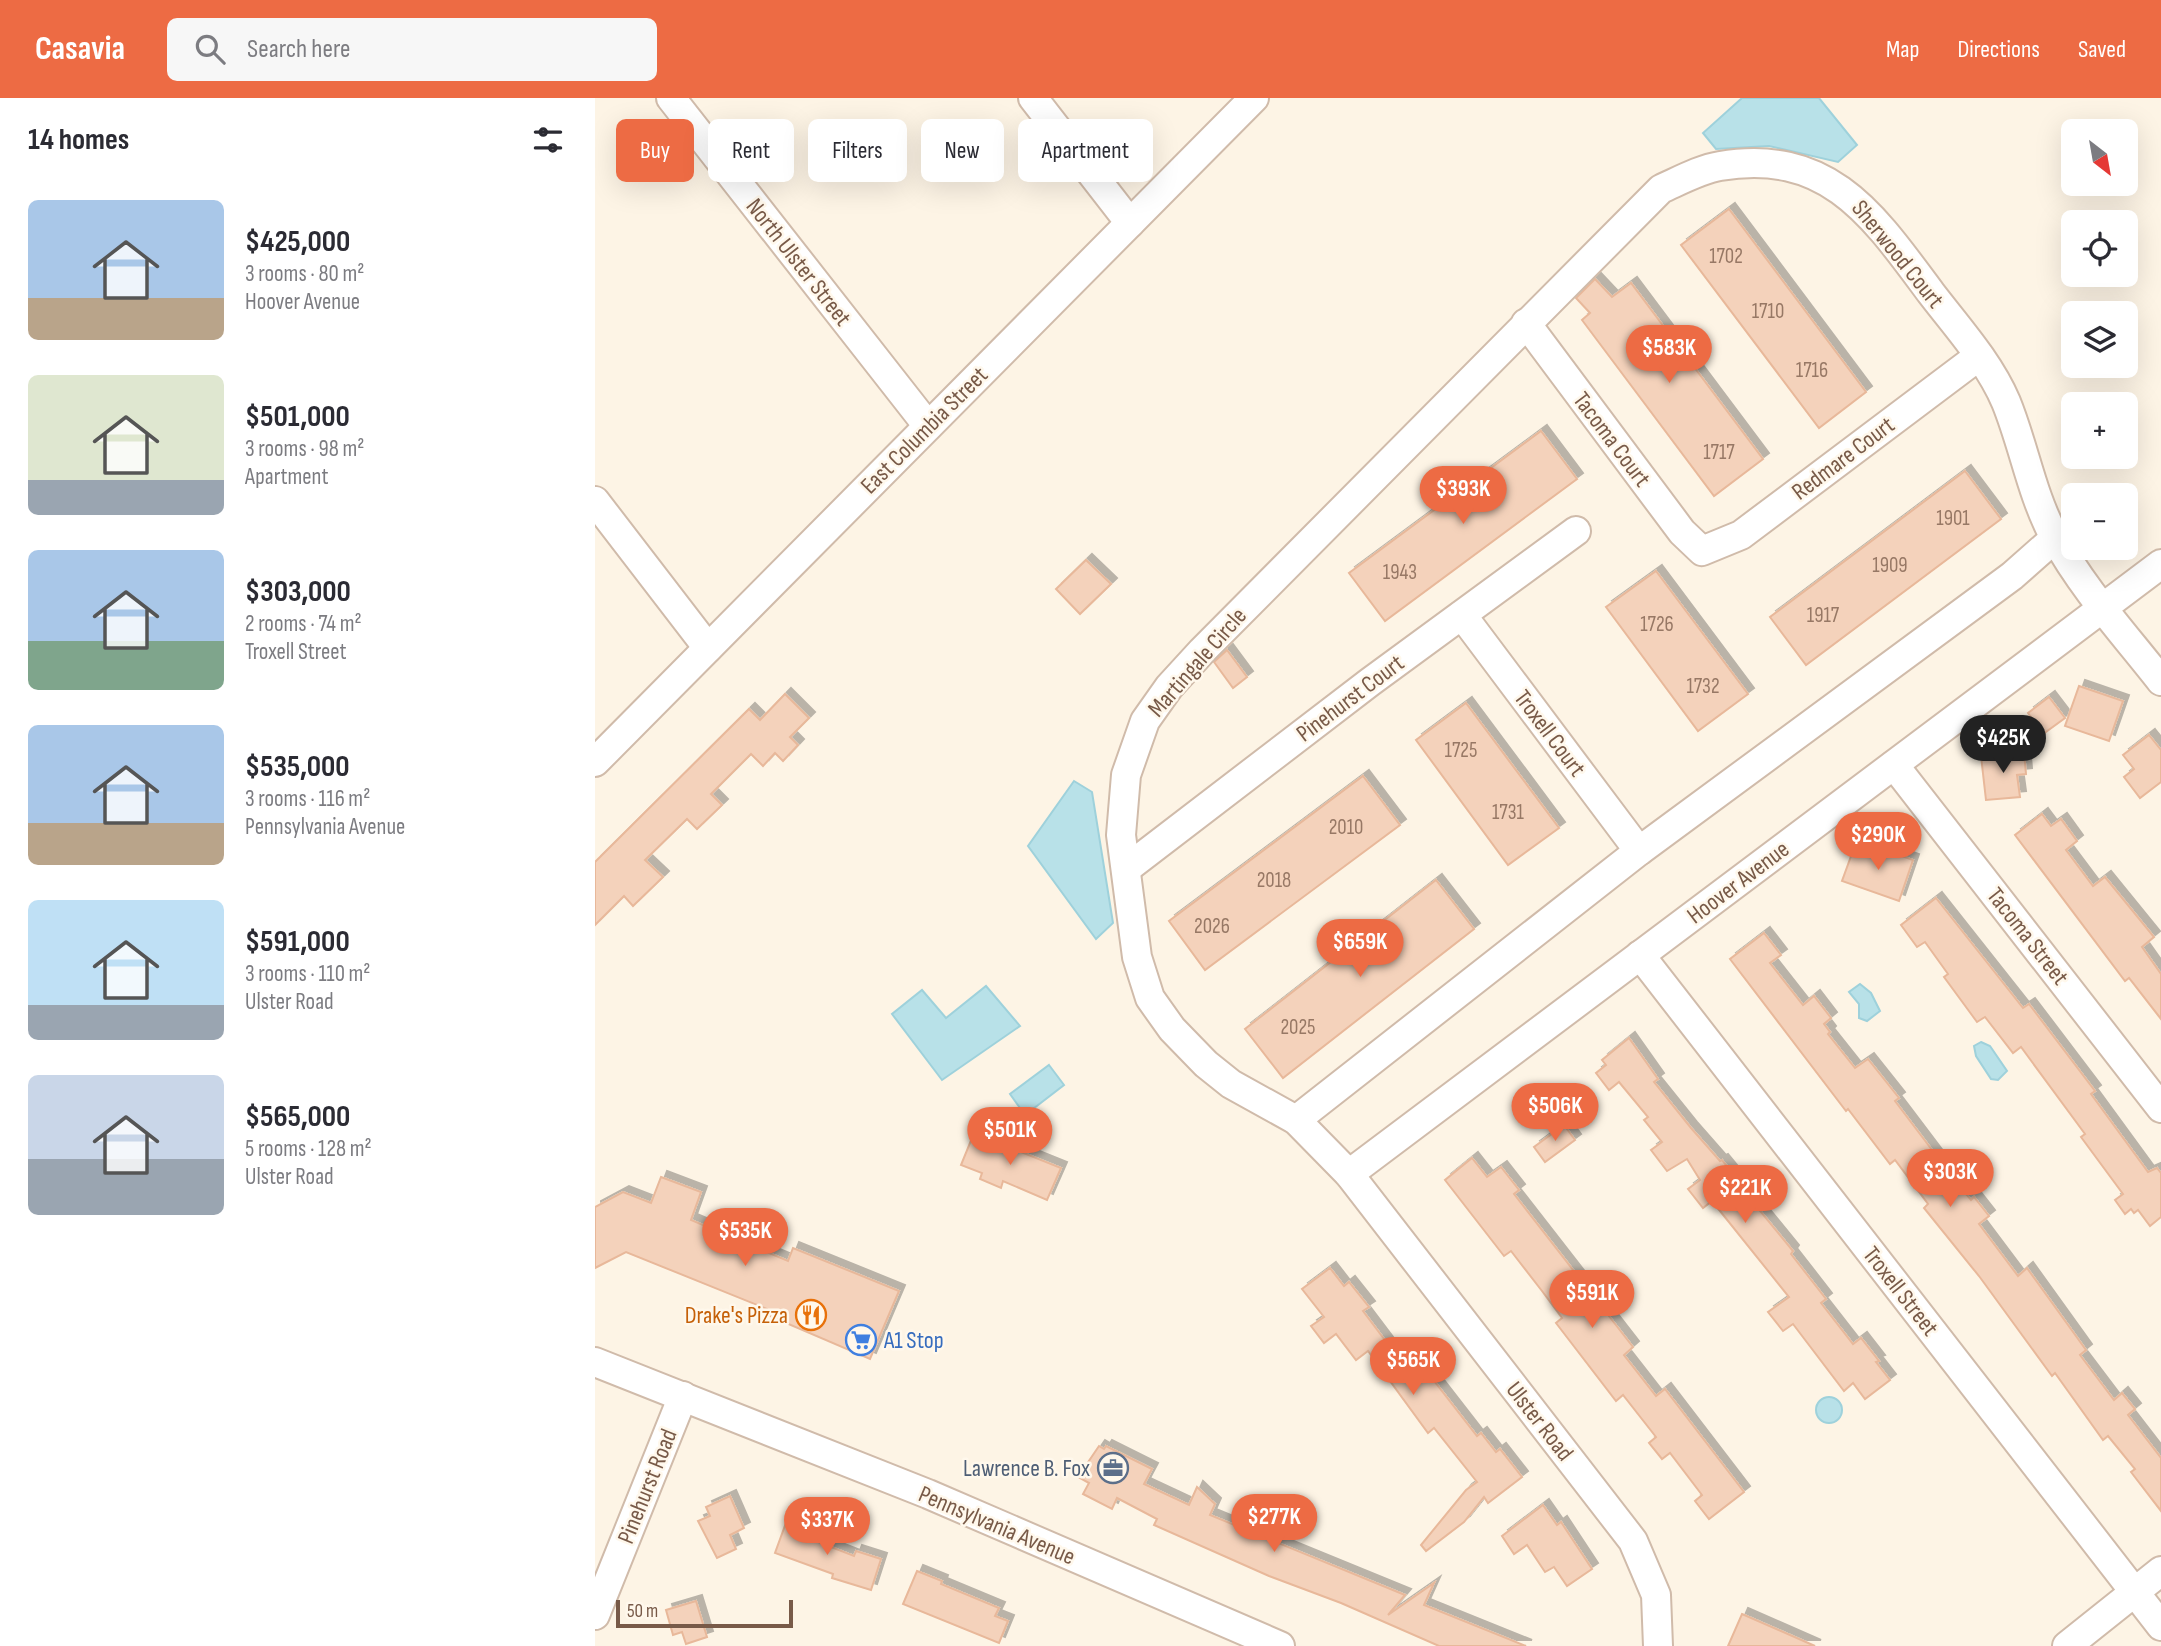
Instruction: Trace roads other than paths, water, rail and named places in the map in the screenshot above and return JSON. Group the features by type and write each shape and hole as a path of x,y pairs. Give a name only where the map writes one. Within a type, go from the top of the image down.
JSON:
{"street":[{"name":"North Ulster Street","path":"671,98 928,426"},
{"path":"1033,98 1130,223"},
{"name":"East Columbia Street","path":"595,762 1254,98"},
{"name":"Sherwood Court","path":"1526,323 1661,189 1719,166 1786,164 1819,175 1852,196 1879,223 1979,356 2005,401 2032,487 2055,538 2104,608 2161,681"},
{"name":"Tacoma Court","path":"1526,323 1682,532 1702,551"},
{"name":"Martingale Circle","path":"1296,1120 1231,1084 1206,1064 1172,1029 1150,998 1137,957 1121,835 1126,775 1145,721 1169,687 1526,323"},
{"name":"Redmare Court","path":"1702,551 1741,535 1979,356"},
{"path":"595,501 708,648"},
{"name":"Pinehurst Court","path":"1126,869 1576,531"},
{"path":"1296,1120 1639,851 2012,576 2055,538"},
{"name":"Hoover Avenue","path":"1349,1174 2161,564"},
{"name":"Troxell Court","path":"1462,615 1639,851"},
{"name":"Tacoma Street","path":"1894,765 2161,1108"},
{"name":"Troxell Street","path":"1640,955 2161,1626"},
{"name":"Ulster Road","path":"1296,1120 1349,1174 1633,1541 1656,1595 1658,1646"},
{"name":"Pennsylvania Avenue","path":"595,1362 928,1494 1280,1646"},
{"name":"Pinehurst Road","path":"595,1615 683,1396"},
{"path":"2067,1646 2161,1571"}],"water":[{"path":"1742,98 1819,98 1857,145 1838,162 1769,146 1716,149 1703,133"},
{"path":"1074,781 1092,792 1113,923 1096,939 1028,846"},
{"path":"1860,984 1871,993 1880,1011 1867,1021 1859,1018 1859,1004 1849,992"},
{"path":"986,986 1020,1026 942,1080 892,1014 922,990 946,1018"},
{"path":"1981,1042 1990,1046 2007,1071 1998,1080 1991,1079 1976,1056 1974,1046"},
{"path":"1049,1065 1064,1085 1025,1115 1010,1094"},
{"path":"1829,1397 1838,1401 1842,1410 1838,1419 1829,1423 1820,1419 1816,1410 1820,1401"}],"place":[{"name":"Drake's Pizza","path":"811,1315"},
{"name":"A1 Stop","path":"861,1340"},
{"name":"Lawrence B. Fox","path":"1113,1468"}]}
